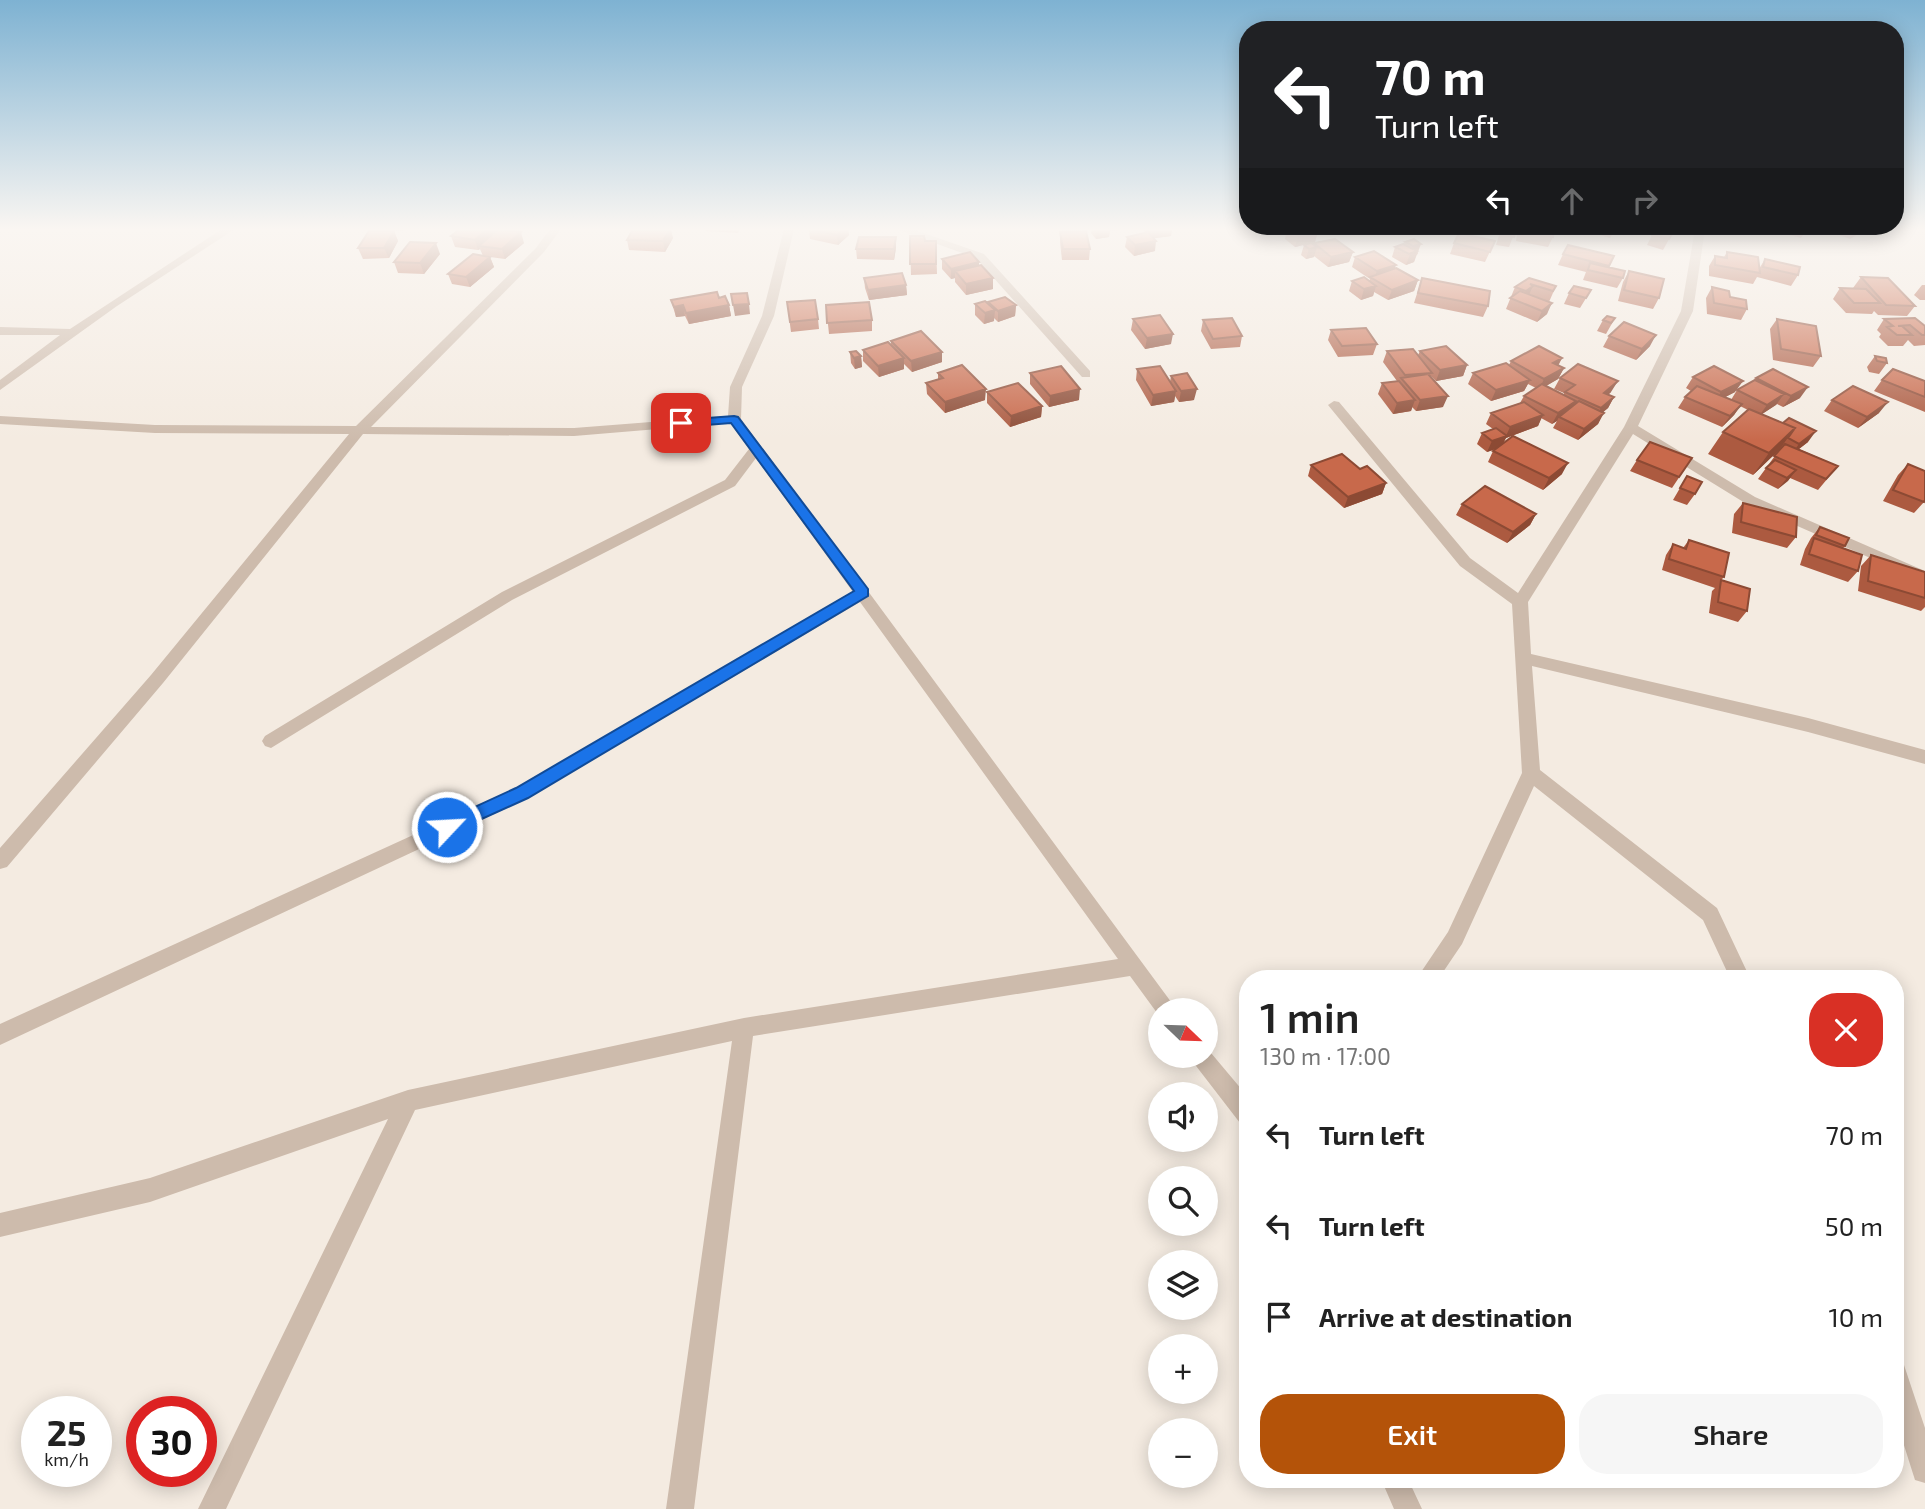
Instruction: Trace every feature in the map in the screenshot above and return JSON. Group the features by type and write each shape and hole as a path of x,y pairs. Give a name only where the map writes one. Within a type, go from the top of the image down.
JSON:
{"street":[{"path":"0,386 69,332 118,299"},
{"path":"0,861 157,678 359,431 491,299"},
{"path":"772,299 768,316 736,387 734,419 863,593 996,781 1158,998"},
{"path":"1019,299 1086,374"},
{"path":"1433,970 1455,938 1531,773 1520,602 1631,427 1687,311 1689,299"},
{"path":"0,331 69,332"},
{"path":"1334,405 1465,562 1520,602"},
{"path":"0,420 155,429 573,432 734,419"},
{"path":"1631,427 1750,500 1925,577"},
{"path":"271,741 507,596 730,483 757,447"},
{"path":"0,1035 522,793 863,593"},
{"path":"1524,659 1808,725 1925,757"},
{"path":"1531,773 1710,914 1736,970"},
{"path":"0,1226 150,1190 408,1101 744,1028 1135,966"},
{"path":"680,1509 744,1028"},
{"path":"1210,1068 1239,1104"},
{"path":"212,1509 408,1101"},
{"path":"1904,1403 1925,1470"},
{"path":"1398,1488 1408,1509"}],"building":[{"path":"727,299 729,305 686,313 683,305 674,307 671,300"},
{"path":"732,299 748,299 749,304 733,305"},
{"path":"1008,299 1016,305 998,311 988,302"},
{"path":"1453,299 1489,299 1488,306"},
{"path":"1513,299 1542,299 1552,303 1542,311"},
{"path":"1714,299 1743,299 1746,300 1747,309 1714,303"},
{"path":"1851,299 1876,299 1880,303 1854,303"},
{"path":"1881,299 1909,299 1915,306 1886,305"},
{"path":"815,300 818,319 790,322 787,302"},
{"path":"985,301 995,310 985,313 975,304"},
{"path":"869,302 872,320 827,323 826,305"},
{"path":"1160,315 1173,334 1147,338 1133,319"},
{"path":"1607,316 1615,318 1611,323 1603,320"},
{"path":"1232,318 1242,336 1213,339 1203,320"},
{"path":"1915,318 1925,326 1925,335 1910,325 1898,326 1902,326 1912,335 1897,335 1887,327 1893,326 1884,319"},
{"path":"1777,319 1816,326 1821,356 1781,349"},
{"path":"1624,322 1656,335 1642,349 1609,336"},
{"path":"1366,328 1377,344 1342,346 1331,330"},
{"path":"921,331 942,352 911,361 891,341"},
{"path":"888,342 904,358 878,366 863,350"},
{"path":"1446,346 1467,365 1440,370 1420,351"},
{"path":"1539,346 1562,358 1553,363 1564,368 1544,379 1511,361"},
{"path":"1413,349 1432,373 1405,375 1387,351"},
{"path":"856,351 861,356 854,358 850,352"},
{"path":"1875,356 1886,358 1887,363 1877,361"},
{"path":"1506,363 1530,380 1496,390 1473,373"},
{"path":"1578,364 1618,381 1604,393 1614,397 1601,408 1565,392 1575,385 1560,378"},
{"path":"962,365 986,389 945,402 926,383 943,378 938,373"},
{"path":"1061,366 1080,389 1050,396 1030,373"},
{"path":"1160,366 1176,391 1153,395 1137,369"},
{"path":"1714,366 1743,381 1721,392 1693,377"},
{"path":"1773,369 1808,387 1791,396 1756,378"},
{"path":"1893,369 1925,381 1925,397 1882,380"},
{"path":"1187,373 1197,389 1181,391 1171,376"},
{"path":"1428,374 1448,396 1420,400 1401,378"},
{"path":"1755,380 1784,394 1767,405 1737,390"},
{"path":"1399,381 1415,400 1397,403 1382,383"},
{"path":"1018,383 1042,406 1011,416 987,392"},
{"path":"1542,384 1576,401 1558,413 1524,396"},
{"path":"1697,386 1742,404 1730,416 1685,397"},
{"path":"1853,386 1888,402 1867,417 1832,400"},
{"path":"1579,401 1604,413 1584,429 1559,417"},
{"path":"1524,402 1543,415 1510,427 1491,413"},
{"path":"1749,409 1795,428 1769,453 1723,432"},
{"path":"1789,418 1816,431 1799,444 1788,438 1795,428 1783,423"},
{"path":"1496,428 1507,436 1492,441 1482,433"},
{"path":"1513,436 1568,463 1549,478 1493,451"},
{"path":"1650,442 1692,458 1679,477 1637,460"},
{"path":"1785,444 1838,466 1826,479 1774,456"},
{"path":"1342,454 1360,469 1367,466 1386,483 1348,497 1311,465"},
{"path":"1775,460 1796,470 1787,478 1766,468"},
{"path":"1908,464 1925,471 1924,502 1893,490"},
{"path":"1687,476 1702,482 1695,494 1680,488"},
{"path":"1485,486 1536,514 1513,532 1462,504"},
{"path":"1743,503 1797,517 1796,537 1741,522"},
{"path":"1820,527 1849,538 1845,546 1816,535"},
{"path":"1814,538 1862,555 1858,571 1809,554"},
{"path":"1689,540 1729,553 1724,577 1669,559 1673,544 1686,549"},
{"path":"1871,555 1925,572 1925,598 1868,581"},
{"path":"1721,580 1750,589 1747,611 1718,602"}],"route":[{"path":"447,827 522,793 863,593 734,419 681,423"}]}
